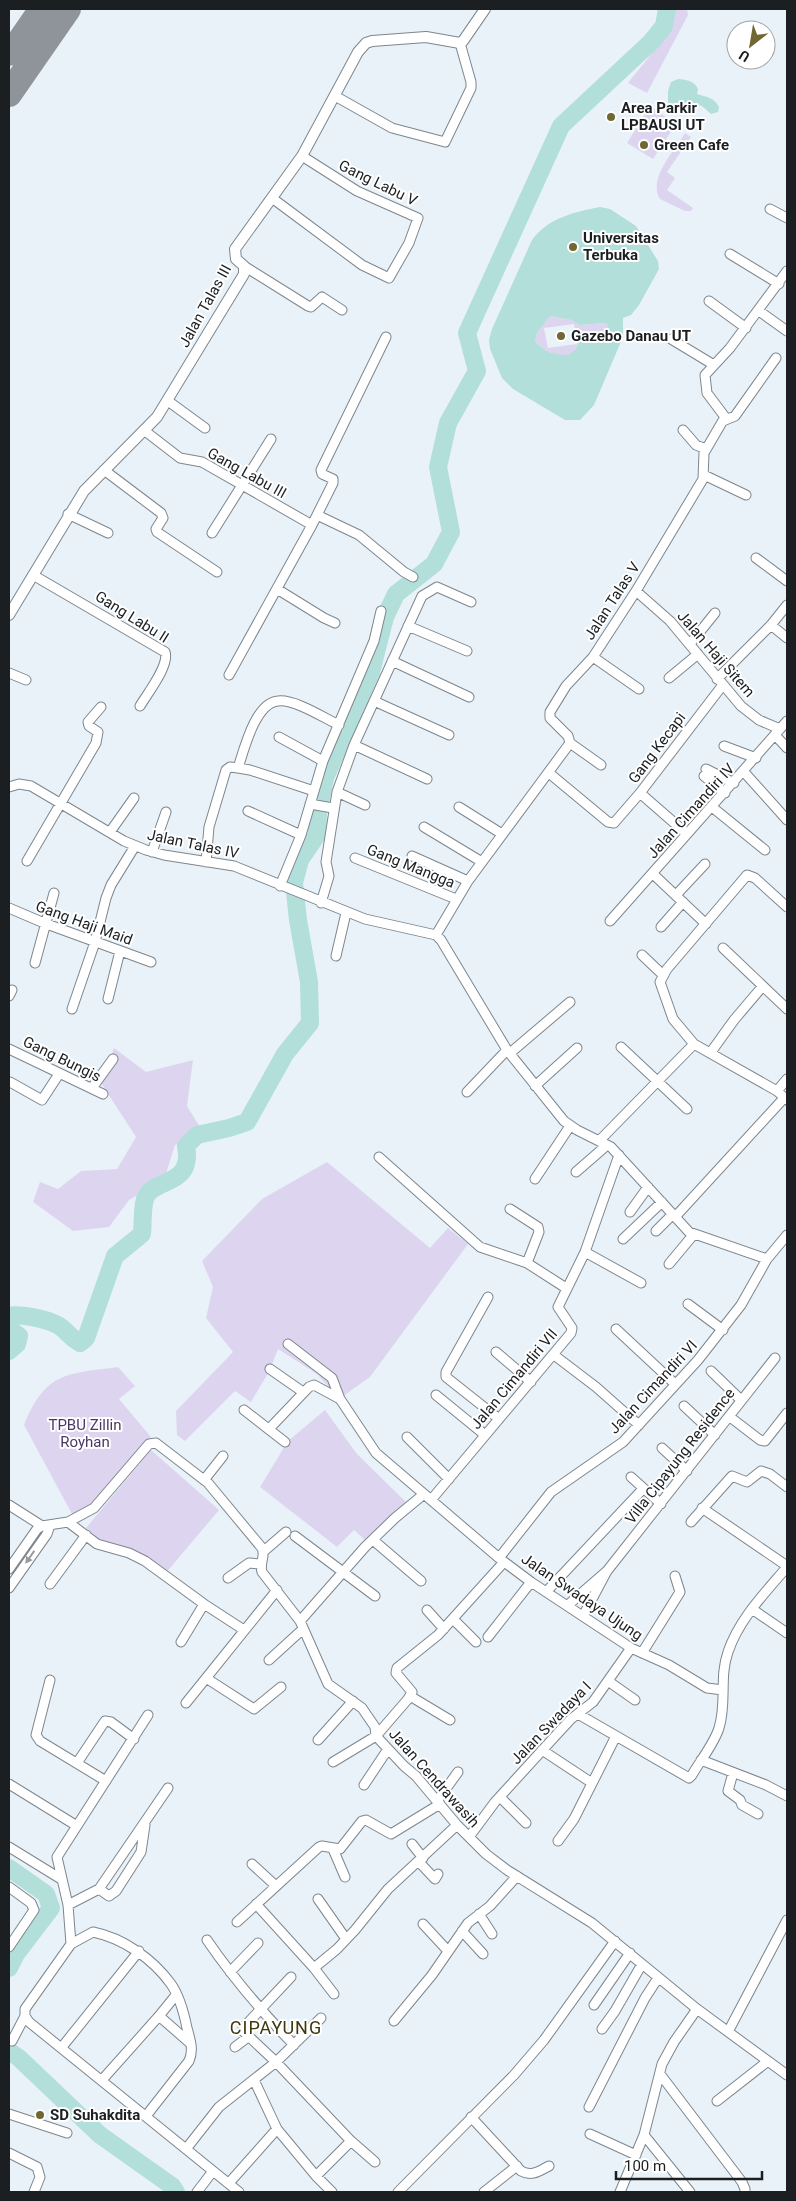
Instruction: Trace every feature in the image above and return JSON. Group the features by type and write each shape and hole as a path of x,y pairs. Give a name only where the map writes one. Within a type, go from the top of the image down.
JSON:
{"street":[{"path":"335,96 376,121 392,128 445,142 471,88 460,43 485,9"},
{"name":"Jalan Talas III","path":"9,615 68,514 84,491 145,431 168,401 243,276 244,266 236,259 235,248 302,156 358,52 369,42 426,37 460,43"},
{"name":"Gang Labu V","path":"272,198 362,265 389,278 409,243 418,218 357,191 302,156"},
{"path":"770,209 787,218"},
{"path":"730,254 779,284"},
{"path":"244,266 308,306 311,306 322,297 342,310"},
{"path":"724,421 724,415 705,387 705,375 746,328 787,271"},
{"path":"709,301 746,328"},
{"path":"759,311 787,331"},
{"path":"229,675 312,525 334,481 322,474 321,470 386,337"},
{"path":"671,340 714,365"},
{"name":"Jalan Talas V","path":"570,742 568,736 550,718 550,712 566,686 592,657 636,591 704,476 706,449 724,421 735,416 776,358"},
{"path":"168,401 205,428"},
{"path":"683,430 696,445 706,449"},
{"name":"Gang Labu III","path":"145,431 180,458 202,462 312,525"},
{"path":"212,533 271,439"},
{"path":"104,470 161,513 162,518 156,531 217,572"},
{"path":"704,476 746,495"},
{"path":"68,514 108,533"},
{"path":"317,515 359,535 404,572 414,577"},
{"path":"756,558 787,581"},
{"name":"Gang Labu II","path":"33,575 165,652 167,656 164,666 140,706"},
{"path":"277,588 335,623"},
{"path":"321,903 329,876 326,862 337,792 354,745 422,596 437,588 471,602"},
{"name":"Jalan Haji Sitem","path":"636,591 662,613 741,706 759,720 783,727"},
{"name":"Gang Kecapi","path":"549,773 611,823 616,822 640,793 720,682 787,605"},
{"path":"283,887 301,835 315,805 314,791 323,761 374,641 381,611"},
{"path":"690,644 715,612"},
{"path":"771,625 787,638"},
{"path":"408,626 467,650"},
{"path":"669,678 698,654"},
{"path":"592,657 639,689"},
{"path":"392,661 469,697"},
{"path":"9,673 26,680"},
{"path":"238,768 249,733 269,704 278,701 291,703 339,725"},
{"path":"374,701 449,735"},
{"path":"27,861 98,736 98,732 88,723 101,707"},
{"path":"783,727 787,748"},
{"name":"Jalan Cimandiri IV","path":"706,924 653,874 783,727"},
{"path":"279,737 323,761"},
{"path":"601,765 570,742 468,881 436,935 441,940 508,1052 570,1126 603,1142 619,1155 694,1234 767,1259"},
{"path":"354,745 427,779"},
{"path":"724,746 756,758"},
{"path":"206,862 209,827 226,770 230,767 250,770 314,791"},
{"path":"725,792 705,772 734,783"},
{"path":"744,772 787,820"},
{"name":"Jalan Talas IV","path":"9,787 27,784 135,846 152,852 234,866 346,913 391,926 436,935"},
{"path":"337,792 365,805"},
{"path":"640,793 687,834"},
{"path":"110,832 134,798"},
{"path":"315,805 333,808"},
{"path":"459,807 502,834"},
{"path":"712,807 765,850"},
{"path":"248,811 301,835"},
{"path":"152,852 166,812"},
{"path":"424,827 482,862"},
{"path":"72,1009 111,885 135,846"},
{"path":"412,856 468,881"},
{"name":"Gang Mangga","path":"355,858 456,899"},
{"path":"661,926 705,864"},
{"path":"610,921 653,874"},
{"path":"783,1096 711,1052 694,1044 673,1018 660,982 663,975 747,875 755,878 787,907"},
{"path":"34,963 54,893"},
{"name":"Gang Haji Maid","path":"9,908 44,923 151,962"},
{"path":"336,956 346,913"},
{"path":"723,948 787,1009"},
{"path":"108,999 120,951"},
{"path":"642,955 663,975"},
{"path":"711,1052 734,1020 762,987"},
{"path":"467,1092 508,1052 570,1002"},
{"path":"576,1172 656,1080 694,1044"},
{"path":"621,1047 687,1109"},
{"path":"535,1086 577,1048"},
{"name":"Gang Bungis","path":"9,1049 103,1094"},
{"path":"92,1088 113,1059"},
{"path":"10,1082 41,1100 58,1074"},
{"path":"656,1230 674,1215 783,1096 787,1079"},
{"path":"535,1179 570,1126"},
{"name":"Jalan Cimandiri VII","path":"268,1660 302,1625 344,1572 394,1518 428,1497 449,1479 554,1355 572,1328 558,1307 585,1252 619,1155"},
{"path":"379,1157 480,1247 527,1263 566,1288"},
{"path":"630,1212 648,1187"},
{"path":"624,1239 662,1202"},
{"path":"510,1209 538,1227 539,1232 527,1263"},
{"path":"669,1264 694,1234"},
{"name":"Jalan Cimandiri VI","path":"410,1696 412,1692 396,1670 453,1619 502,1560 551,1492 623,1442 723,1330 747,1297 767,1259 785,1240"},
{"path":"585,1252 641,1283"},
{"path":"488,1297 446,1372 446,1377 499,1419"},
{"path":"688,1304 723,1330"},
{"path":"616,1328 675,1384"},
{"name":"Jalan Swadaya Ujung","path":"288,1344 332,1378 340,1399 376,1453 502,1560 531,1582 631,1648 676,1669 707,1688 723,1690"},
{"path":"496,1352 531,1382"},
{"path":"554,1355 596,1387 639,1424"},
{"name":"Villa Cipayung Residence","path":"568,1606 607,1571 775,1358"},
{"path":"270,1369 303,1392"},
{"path":"711,1371 741,1400"},
{"path":"269,1429 303,1392 314,1385 340,1399"},
{"path":"436,1395 486,1435"},
{"path":"684,1406 715,1435"},
{"path":"244,1410 285,1442"},
{"path":"730,1416 765,1442 787,1413"},
{"path":"407,1437 449,1479"},
{"path":"9,1569 37,1529 68,1522 94,1508 152,1442 215,1490 264,1551"},
{"path":"662,1448 687,1471"},
{"path":"204,1480 224,1456"},
{"path":"691,1522 732,1476 747,1482 761,1472 766,1472 787,1487"},
{"path":"632,1477 661,1504"},
{"path":"546,1592 640,1492"},
{"path":"9,1505 49,1525"},
{"path":"578,1714 686,1778 692,1775 719,1729 723,1690 722,1672 728,1651 737,1632 752,1609 787,1567 702,1508"},
{"path":"68,1522 102,1546 129,1552 145,1560 204,1604 244,1630"},
{"path":"9,1588 47,1534 49,1525"},
{"path":"228,1578 249,1562 260,1564 264,1551 286,1532"},
{"path":"50,1584 86,1535"},
{"path":"296,1536 374,1596"},
{"path":"373,1540 421,1581"},
{"name":"Jalan Cendrawasih","path":"260,1564 262,1572 302,1625 328,1684 353,1701 368,1717 375,1727 376,1736 416,1776 457,1825 494,1862 569,1907 615,1941 697,2009 729,2030 787,2075"},
{"name":"Villa Cipayung Residence","path":"584,1616 607,1571"},
{"path":"642,1653 680,1592 675,1576"},
{"path":"488,1637 531,1582"},
{"path":"186,1704 277,1590"},
{"path":"581,1594 591,1602"},
{"path":"181,1642 204,1604"},
{"path":"752,1609 787,1633"},
{"path":"427,1610 444,1629"},
{"path":"453,1619 476,1642"},
{"name":"Jalan Swadaya I","path":"469,1837 500,1797 542,1750 578,1714 593,1702 631,1648"},
{"path":"206,1678 254,1709 281,1687"},
{"path":"50,1680 36,1735 40,1741 106,1782"},
{"path":"608,1681 635,1700"},
{"path":"333,1762 376,1736 410,1696 450,1720"},
{"path":"318,1740 353,1701"},
{"path":"71,1944 68,1905 57,1857 148,1715"},
{"path":"76,1763 105,1721 111,1722 134,1738"},
{"path":"558,1841 570,1826 616,1736"},
{"path":"364,1785 388,1749"},
{"path":"542,1750 592,1783"},
{"path":"701,1760 787,1796"},
{"path":"237,1922 319,1847 340,1850 365,1820 391,1834 438,1802 458,1772"},
{"path":"733,1772 728,1791 740,1800 742,1805 758,1814"},
{"path":"9,1784 77,1826"},
{"path":"68,1905 99,1890 168,1788"},
{"path":"500,1797 526,1823"},
{"path":"99,1890 108,1896 116,1891 141,1852 145,1823"},
{"path":"314,1968 346,1939 388,1889 457,1825"},
{"path":"412,1844 435,1879 438,1874"},
{"path":"9,1847 61,1879"},
{"path":"334,1849 345,1877"},
{"path":"252,1864 276,1886"},
{"path":"394,2021 432,1975 462,1931 490,1906 517,1876"},
{"path":"9,1887 34,1907 34,1910 9,1947"},
{"path":"318,1899 346,1939"},
{"path":"256,1904 314,1968 334,1994"},
{"path":"479,1914 492,1934"},
{"path":"729,2030 787,1920"},
{"path":"423,1924 448,1950"},
{"path":"462,1931 483,1954"},
{"path":"12,2041 25,2016 25,2009 71,1944 93,1932 107,1935 139,1952 172,1984 182,2008 192,2052 189,2062 146,2116"},
{"path":"207,1940 260,2010 294,2045"},
{"path":"398,2192 514,2075 544,2040 615,1941"},
{"path":"230,1972 258,1943"},
{"path":"62,2047 139,1952"},
{"path":"594,2005 630,1953"},
{"path":"602,2029 616,2011 642,1964"},
{"path":"291,1977 243,2028 243,2031 276,2062 351,2141 375,2162"},
{"path":"589,2107 658,1978"},
{"path":"102,2080 176,1994"},
{"path":"623,2190 644,2135 662,2064 674,2042 697,2009"},
{"path":"25,2016 29,2022 239,2192"},
{"path":"159,2016 190,2043"},
{"path":"186,2149 219,2107 276,2062 321,2018"},
{"path":"235,2047 248,2037"},
{"path":"717,2101 768,2061"},
{"path":"660,2074 742,2182 746,2189 744,2192"},
{"path":"254,2080 277,2129 316,2176 332,2192"},
{"path":"9,2114 66,2134"},
{"path":"471,2117 517,2166 527,2174 549,2166"},
{"path":"229,2183 277,2129"},
{"path":"590,2134 636,2155"},
{"path":"644,2135 690,2192"},
{"path":"316,2176 351,2141"},
{"path":"9,2153 37,2167 40,2177 34,2192"},
{"path":"484,2192 517,2166"},
{"path":"196,2192 213,2170"}],"green space":[{"path":"673,9 687,9 688,15 647,93 628,83 663,37 669,27"},
{"path":"650,106 676,124 653,159 627,143"},
{"path":"685,133 691,137 667,172 675,178 667,190 693,208 691,211 685,211 660,199 657,191 657,183 664,165"},
{"path":"550,316 571,320 580,325 604,323 608,325 609,329 581,339 575,350 568,356 554,354 542,348 535,341 537,333","holes":["574,324 577,344 548,348 544,328"]},
{"path":"114,1048 146,1072 193,1060 187,1106 203,1132 175,1145 164,1180 129,1200 109,1227 73,1231 33,1202 40,1182 58,1189 81,1171 117,1169 136,1137 101,1083"},
{"path":"327,1162 430,1248 448,1228 468,1244 370,1377 339,1399 317,1374 278,1349 270,1370 251,1402 235,1391 185,1441 177,1435 176,1411 233,1352 206,1318 213,1287 202,1261 262,1199"},
{"name":"TPBU Zillin Royhan","path":"118,1367 135,1386 119,1399 151,1437 87,1509 72,1514 24,1425 32,1407 41,1394 60,1378 85,1371"},
{"path":"325,1410 357,1454 406,1502 366,1541 354,1530 337,1547 260,1487 288,1441"},
{"path":"151,1450 219,1510 165,1574 137,1551 107,1546 86,1528"}],"shaded area":[{"path":"678,79 689,81 698,89 697,94 715,101 719,107 718,112 711,114 702,106 695,104 682,110 675,110 668,106 668,91 671,82"},
{"path":"600,207 610,209 636,226 658,261 659,269 639,305 631,315 623,318 623,337 594,405 580,420 565,420 513,389 502,378 490,349 489,340 492,329 532,240 538,232 562,217","holes":["550,316 571,320 580,325 604,323 608,325 608,329 581,339 575,350 568,355 550,352 542,348 535,341 537,333"]}],"waterway":[{"path":"9,1316 28,1316 51,1322 58,1325 80,1343 86,1338 115,1256 142,1234 144,1203 149,1192 155,1187 171,1180 184,1169 187,1159 186,1146 197,1135 247,1122 285,1054 310,1023 309,982 298,920 294,883 300,860 317,835 318,813 325,778 371,672 385,617 396,594 434,564 451,532 438,467 448,423 477,371 467,333 561,126 651,42 664,26 667,9"},
{"path":"9,1331 11,1330 19,1336 17,1344 9,1351"},
{"path":"9,1868 46,1894 51,1908 16,1954 9,1968"},
{"path":"9,2051 19,2058 100,2135 172,2186 176,2192"}],"taxiway":[{"path":"9,53 15,48 42,9"},
{"path":"9,94 68,9"}],"place":[{"name":"Area Parkir LPBAUSI UT","path":"611,117"},
{"name":"Green Cafe","path":"644,145"},
{"name":"Universitas Terbuka","path":"573,247"},
{"name":"Gazebo Danau UT","path":"561,336"},
{"name":"SD Suhakdita","path":"40,2115"}],"district":[{"name":"CIPAYUNG","path":"276,2028"}]}
